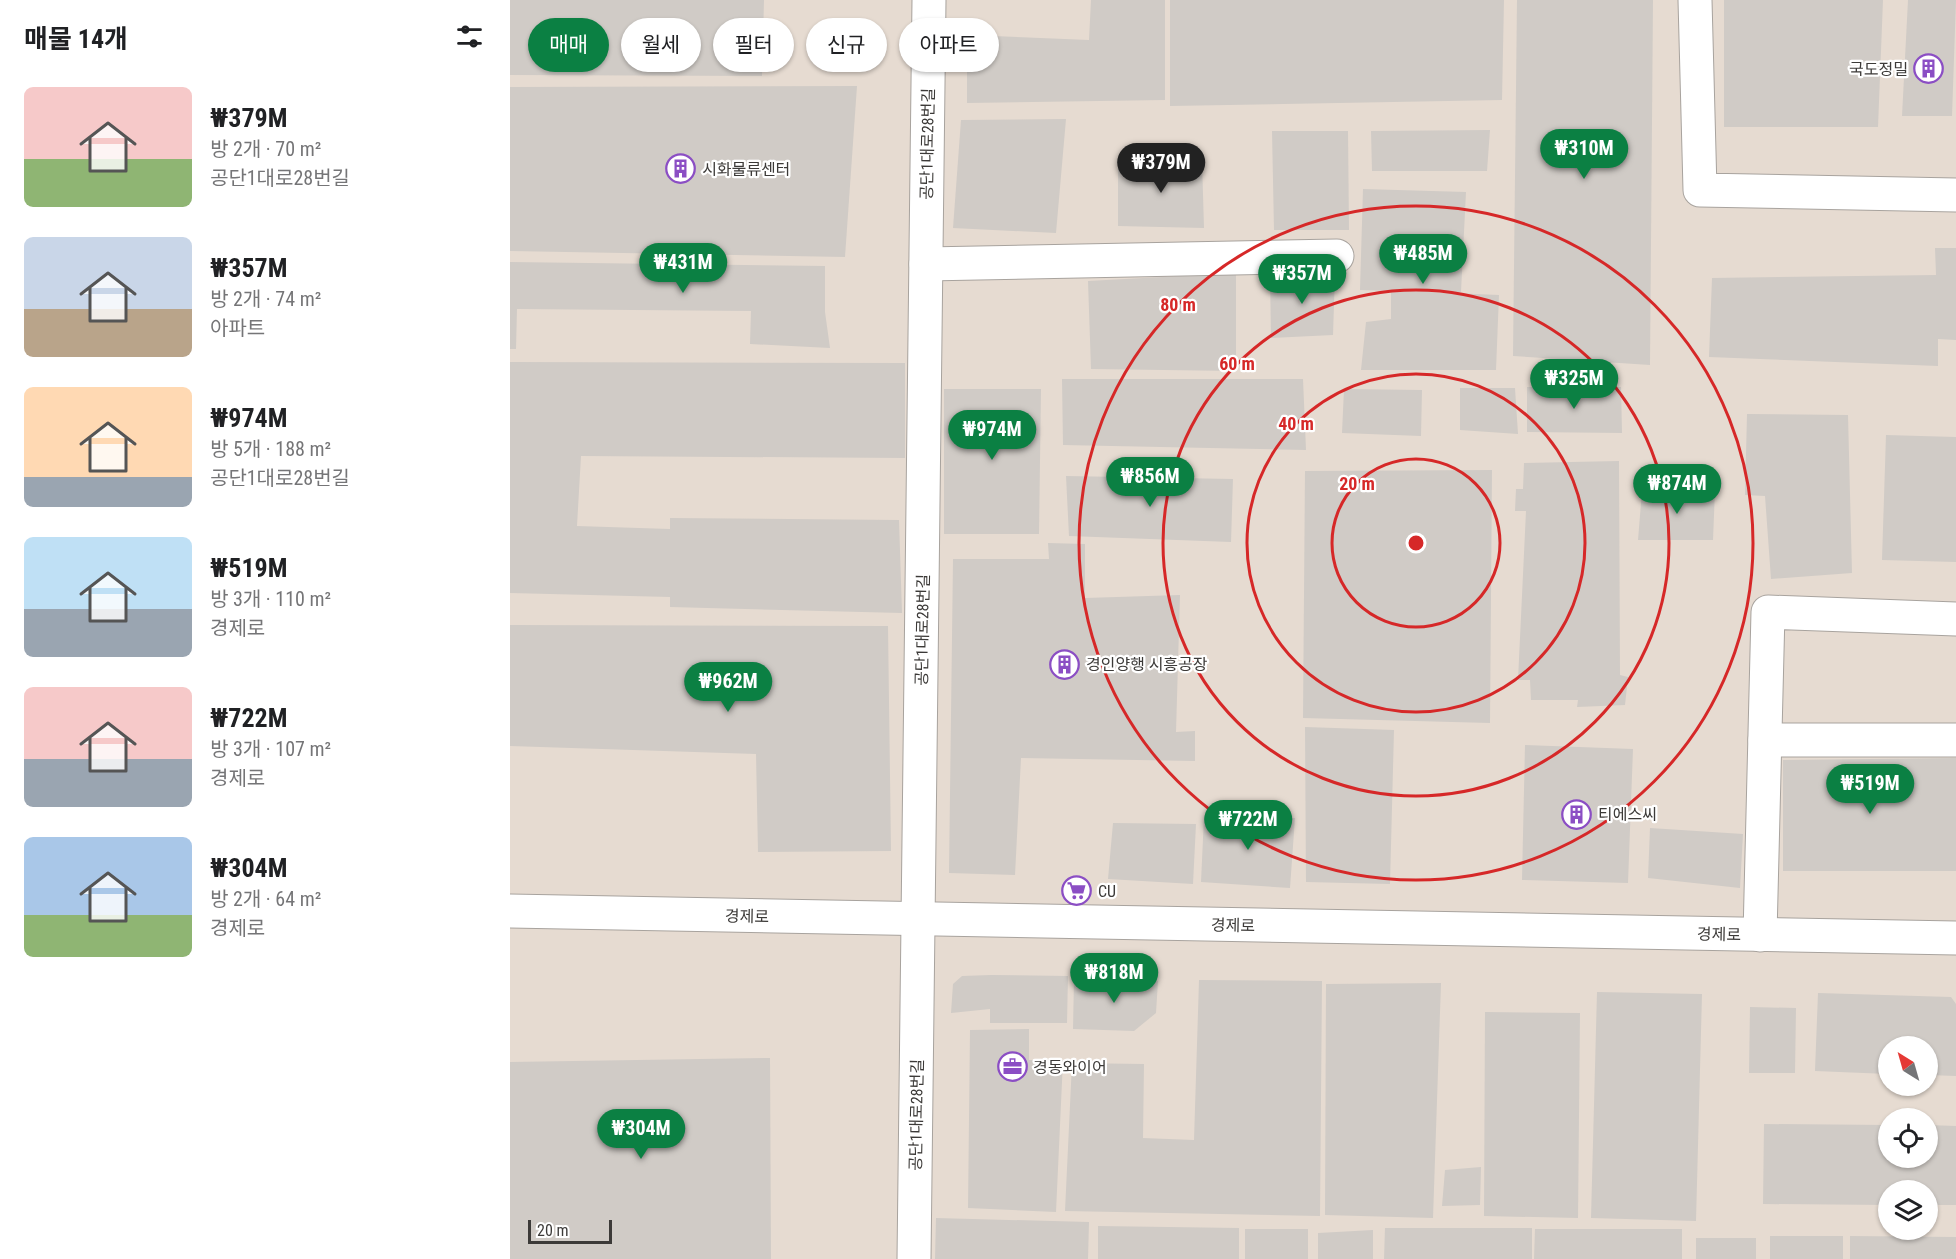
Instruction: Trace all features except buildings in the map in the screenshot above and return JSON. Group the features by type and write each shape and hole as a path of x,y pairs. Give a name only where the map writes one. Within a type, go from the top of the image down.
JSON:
{"street":[{"name":"공단1대로28번길","path":"914,1259 929,0"},
{"path":"1695,0 1700,190 1956,195"},
{"path":"926,264 1337,256"},
{"path":"1760,935 1768,612 1956,619"},
{"path":"1765,740 1956,740"},
{"name":"경제로","path":"510,911 1956,939"}],"shaded area":[{"path":"510,0 1956,0 1956,1259 510,1259"}],"place":[{"name":"국도정밀","path":"1929,69"},
{"name":"시화물류센터","path":"681,169"},
{"name":"경인양행 시흥공장","path":"1065,664"},
{"name":"티에스씨","path":"1577,814"},
{"name":"CU","path":"1077,891"},
{"name":"경동와이어","path":"1012,1067"}]}
